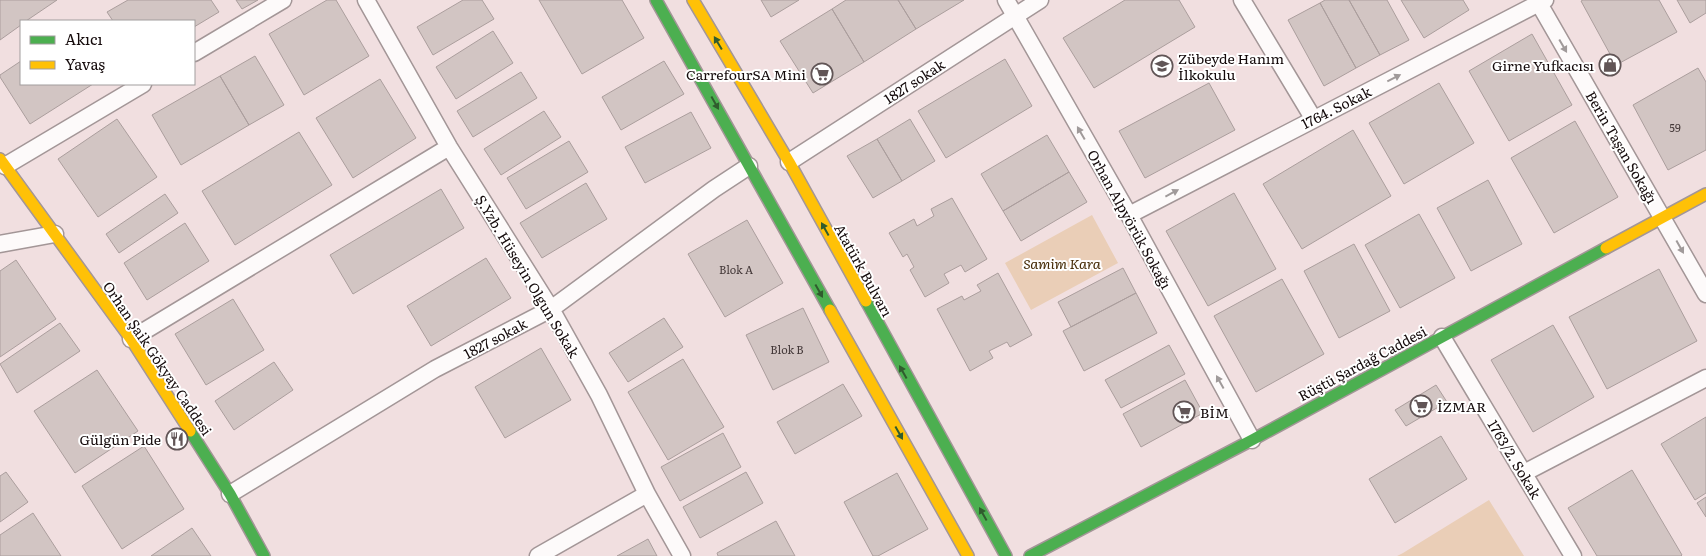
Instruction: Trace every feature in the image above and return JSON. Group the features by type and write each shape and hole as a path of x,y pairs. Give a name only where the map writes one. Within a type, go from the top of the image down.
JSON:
{"main road":[{"path":"656,0 968,556"},
{"name":"Atatürk Bulvarı","path":"693,0 789,162 1006,556"},
{"name":"Orhan Şaik Gökyay Caddesi","path":"2,162 131,339 230,494 264,556"},
{"name":"Rüştü Şardağ Caddesi","path":"1030,556 1252,440 1706,194"}],"street":[{"path":"195,52 283,0"},
{"name":"Ş.Yzb. Hüseyin Olgun Sokak","path":"366,0 449,147 551,309 599,395 647,494 682,556"},
{"name":"Orhan Alpyörük Sokağı","path":"1006,0 1129,215 1252,440"},
{"name":"1827 sokak","path":"789,162 1040,0"},
{"path":"1242,0 1313,118"},
{"name":"1764. Sokak","path":"1129,215 1540,1"},
{"name":"Berin Taşan Sokağı","path":"1540,1 1706,294"},
{"path":"2,162 141,85"},
{"path":"131,339 449,147"},
{"name":"1827 sokak","path":"230,494 435,369 551,309 714,189 749,166"},
{"path":"0,244 55,234"},
{"name":"1763/2. Sokak","path":"1442,337 1573,556"},
{"path":"1524,473 1706,378"},
{"path":"538,556 647,494"}],"green space":[{"name":"Samim Kara","path":"1092,215 1118,263 1031,310 1005,263"},
{"path":"1489,500 1524,556 1397,556 1403,553"}],"building":[{"path":"0,0 57,0 27,20 20,20 20,26 0,40"},
{"path":"128,0 211,0 219,12 195,26 195,20 112,20 107,12"},
{"path":"236,0 258,0 242,9"},
{"path":"327,0 336,0 369,56 304,95 269,34"},
{"path":"463,0 482,0 494,19 433,55 417,27"},
{"path":"539,0 622,0 644,38 582,74"},
{"path":"761,0 799,0 771,17"},
{"path":"846,0 898,0 916,29 864,62 832,9"},
{"path":"898,0 964,0 916,29"},
{"name":"Zübeyde Hanım İlkokulu","path":"1125,0 1179,0 1195,27 1094,88 1063,38"},
{"path":"1325,0 1349,0 1380,55 1356,68 1320,3"},
{"path":"1349,0 1387,0 1409,40 1380,55"},
{"path":"1401,0 1463,0 1469,10 1424,38"},
{"path":"1659,0 1677,32 1616,65 1581,1"},
{"path":"1677,0 1706,0 1706,13 1690,23"},
{"path":"1320,3 1356,68 1324,86 1288,20"},
{"path":"832,9 864,62 813,93 780,41"},
{"path":"493,31 513,63 456,99 436,67"},
{"path":"1532,34 1572,105 1509,141 1469,71"},
{"path":"255,56 284,105 249,125 220,76"},
{"path":"1005,59 1032,106 946,158 918,111"},
{"path":"664,61 684,94 621,130 602,97"},
{"path":"20,62 20,85 91,85 30,124 0,75"},
{"path":"1698,68 1706,82 1706,150 1668,170 1633,105"},
{"path":"521,72 537,98 473,137 457,111"},
{"path":"220,76 249,125 181,165 152,115"},
{"path":"380,79 416,138 353,178 316,118"},
{"path":"1209,83 1235,130 1145,178 1119,131"},
{"path":"1439,83 1474,143 1404,184 1369,123"},
{"path":"544,111 561,137 501,175 484,149"},
{"path":"691,112 711,148 645,183 625,147"},
{"path":"117,119 157,177 98,217 58,159"},
{"path":"910,119 935,161 902,181 877,139"},
{"path":"1575,121 1618,197 1554,233 1511,158"},
{"path":"1353,130 1391,196 1302,249 1263,184"},
{"path":"299,132 332,185 235,245 202,191"},
{"path":"1047,135 1069,172 1003,211 981,174"},
{"path":"877,139 902,181 873,198 847,156"},
{"path":"569,141 588,172 526,209 507,178"},
{"path":"1069,172 1087,202 1021,241 1003,211"},
{"path":"1488,180 1522,244 1471,271 1437,208"},
{"path":"586,183 607,219 542,258 520,223"},
{"path":"441,189 464,228 353,294 330,255"},
{"path":"1234,193 1276,269 1208,306 1166,231"},
{"path":"165,194 178,213 119,253 106,234"},
{"path":"952,198 987,259 965,272 961,265 944,274 949,283 925,297 910,270 914,267 907,254 903,257 889,233 914,219 917,226 934,216 931,209"},
{"path":"1419,214 1455,278 1400,308 1365,245"},
{"path":"747,220 783,283 725,317 688,254"},
{"path":"185,223 209,261 147,300 124,263"},
{"path":"1354,244 1390,311 1339,338 1304,271"},
{"path":"486,258 511,298 431,346 407,306"},
{"path":"16,260 56,319 0,357 0,271"},
{"path":"1123,268 1136,293 1071,327 1058,302"},
{"path":"1659,269 1697,341 1607,389 1569,317"},
{"path":"998,273 1032,335 1010,347 1007,342 989,351 993,358 970,371 937,309 962,296 964,300 981,291 977,285"},
{"path":"1282,279 1324,354 1256,392 1214,316"},
{"path":"1136,293 1157,333 1084,371 1063,331"},
{"path":"233,299 264,350 206,385 175,334"},
{"path":"803,308 829,362 773,390 746,335"},
{"path":"664,318 683,347 628,382 609,353"},
{"path":"60,323 80,351 17,393 0,364"},
{"path":"1553,325 1594,397 1533,432 1491,360"},
{"path":"1169,345 1185,374 1121,408 1105,380"},
{"path":"541,348 571,400 505,438 475,387"},
{"path":"683,359 724,427 668,460 628,392"},
{"path":"274,362 293,390 234,430 215,401"},
{"path":"97,370 138,431 75,473 34,411"},
{"path":"1185,380 1203,413 1141,447 1123,414"},
{"path":"843,384 862,416 795,454 777,422"},
{"name":"İZMAR","path":"1436,385 1447,402 1406,426 1395,410"},
{"path":"1706,417 1706,493 1695,500 1661,444"},
{"path":"723,433 741,467 680,501 661,467"},
{"path":"1441,436 1467,479 1395,523 1369,479"},
{"path":"144,446 184,509 122,549 82,486"},
{"path":"1632,470 1681,556 1597,556 1568,508"},
{"path":"6,472 28,502 0,522 0,476"},
{"path":"746,472 763,503 700,538 683,507"},
{"path":"897,473 928,529 878,556 873,556 844,502"},
{"path":"1706,497 1706,517 1697,503"},
{"path":"33,513 61,556 0,556 0,535"},
{"path":"776,521 795,556 718,556 717,553"},
{"path":"192,528 211,556 151,556"},
{"path":"648,539 657,556 617,556"}],"traffic: fast":[{"path":"656,0 830,310"},
{"path":"1030,556 1252,440 1606,248"},
{"path":"866,301 1006,556"},
{"path":"190,431 230,494 264,556"}],"traffic: slow":[{"path":"693,0 789,162 866,301"},
{"path":"0,159 131,339 190,431"},
{"path":"1606,248 1706,194"},
{"path":"830,310 968,556"}],"place":[{"name":"Girne Yufkacısı","path":"1610,65"},
{"name":"Zübeyde Hanım İlkokulu","path":"1162,66"},
{"name":"CarrefourSA Mini","path":"822,74"},
{"name":"İZMAR","path":"1421,406"},
{"name":"BİM","path":"1184,412"},
{"name":"Gülgün Pide","path":"177,439"}]}
